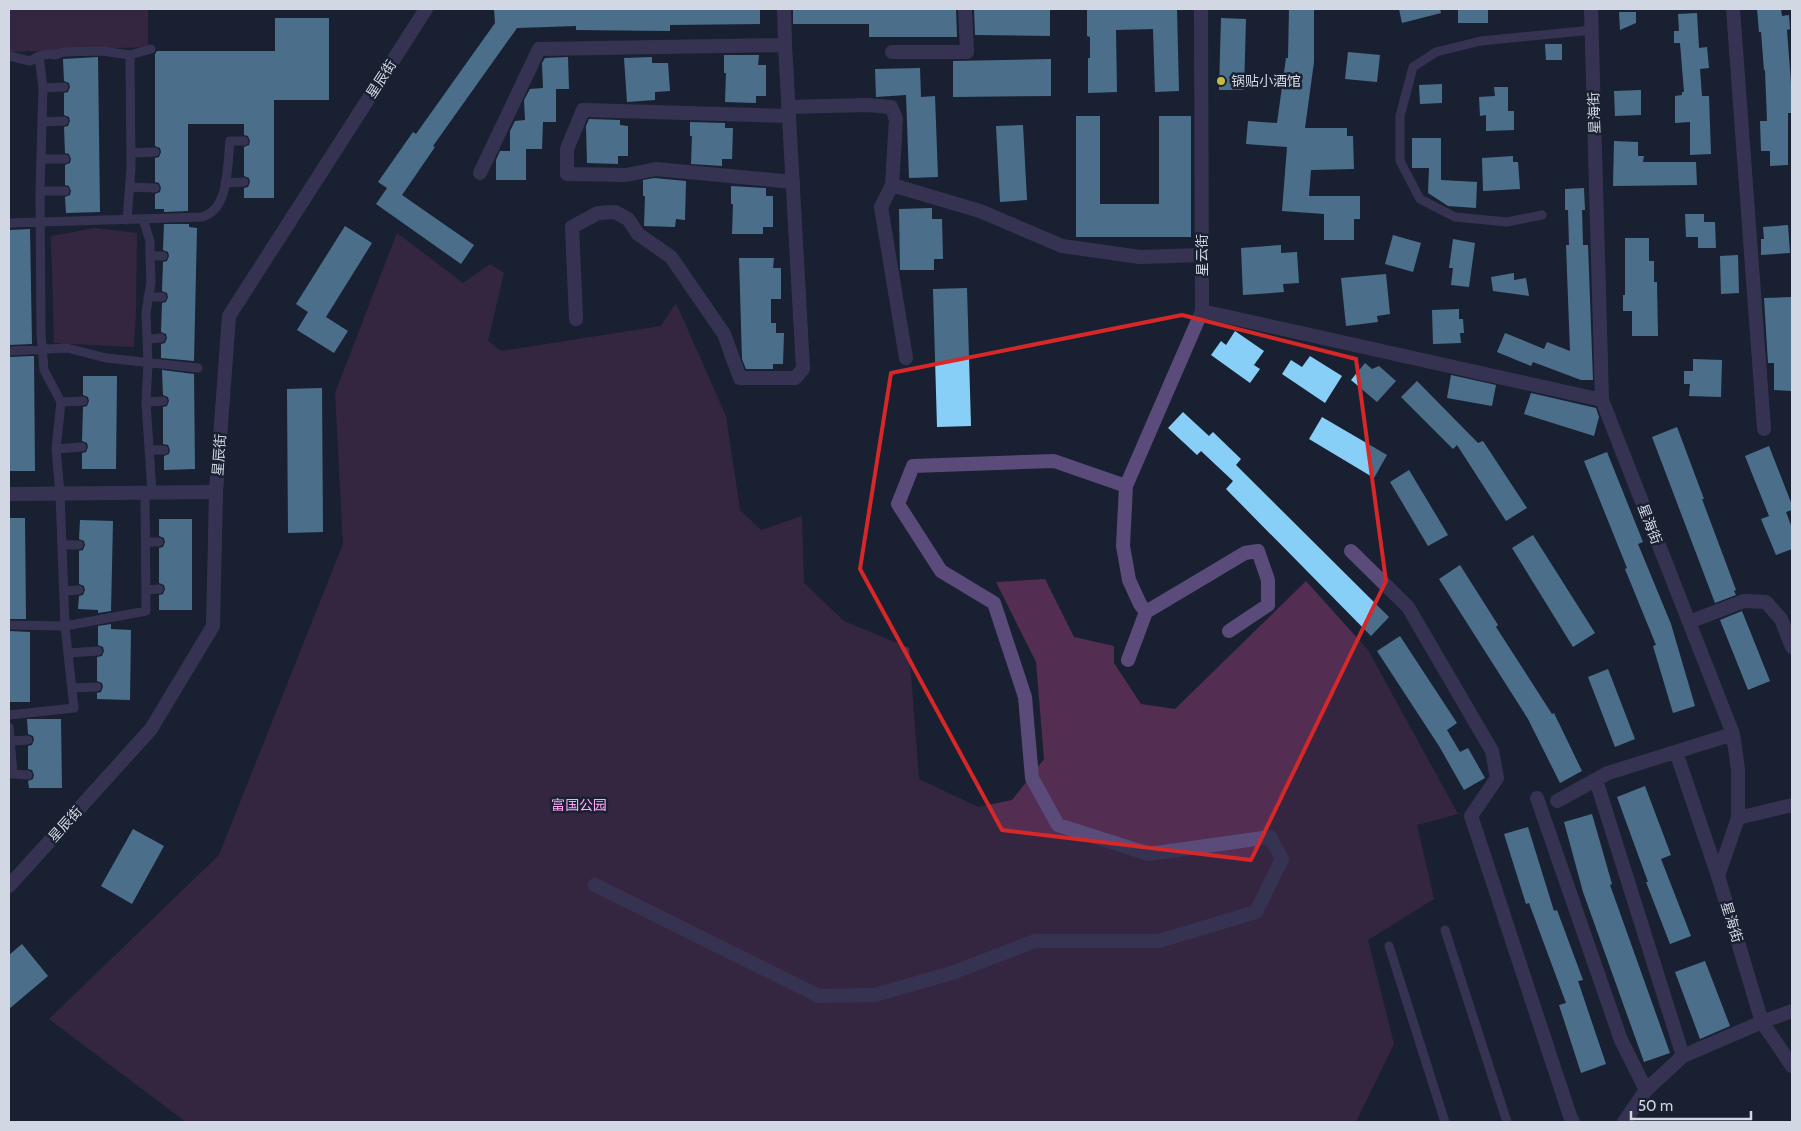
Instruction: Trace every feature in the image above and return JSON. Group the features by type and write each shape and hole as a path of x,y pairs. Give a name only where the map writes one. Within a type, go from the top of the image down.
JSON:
{"street":[{"path":"576,319 572,227 598,212 616,212 628,219 638,234 671,257 724,334 740,378 795,378 803,369 784,9"},
{"path":"892,52 967,52 965,9"},
{"name":"星云街","path":"1126,486 1202,311 1202,9"},
{"name":"星海街","path":"1591,9 1602,400 1733,734 1738,769 1738,818 1718,876 1762,1022 1792,1066"},
{"path":"1733,9 1764,429"},
{"name":"星辰街","path":"9,886 151,729 213,626 216,492 229,316 425,10"},
{"path":"480,173 539,49 785,45"},
{"path":"793,182 656,169 626,175 567,174 567,149 583,110 788,111 867,105 892,107 896,119 892,185 881,207 906,358"},
{"path":"892,185 980,211 1062,246 1140,257 1202,255"},
{"path":"1202,311 1602,400"},
{"path":"595,885 819,996 875,994 952,973 1035,940 1159,941 1256,912 1282,858 1270,837 1149,854 1058,824 1032,778 1025,697 994,604 941,571 898,504 913,466 1054,461 1126,486 1123,546 1129,580 1140,604 1146,612"},
{"path":"9,494 216,492"},
{"path":"1128,660 1146,612 1244,553 1258,551 1268,580 1268,605 1229,631"},
{"path":"1351,551 1408,607 1492,752 1498,778 1471,816 1573,1122"},
{"path":"1688,622 1744,601 1766,602 1781,619 1792,647"},
{"path":"1558,801 1608,773 1733,734"},
{"path":"1676,752 1718,876"},
{"path":"1596,780 1683,1056"},
{"path":"1537,798 1621,1040 1646,1090"},
{"path":"1738,818 1792,805"},
{"path":"1624,1122 1646,1090 1683,1056 1792,1011"}],"lane":[{"path":"1542,215 1507,222 1455,218 1420,199 1400,161 1400,116 1413,67 1436,52 1481,42 1592,30"},
{"path":"9,56 16,56 30,61 39,56 55,55 63,52 102,51 130,55 151,49"},
{"path":"127,220 131,153 130,55"},
{"path":"9,715 74,708 65,626 60,495 56,449 61,402 44,370 42,349 40,191 43,88 39,56"},
{"path":"43,88 64,87"},
{"path":"42,122 64,121"},
{"path":"9,223 143,220 211,215 217,209 224,196 230,141 244,141"},
{"path":"131,153 155,152"},
{"path":"41,159 65,159"},
{"path":"225,183 244,182"},
{"path":"130,187 155,188"},
{"path":"40,191 65,190"},
{"path":"9,624 65,626 146,611 149,450 146,402 148,362 146,313 151,282 150,241 143,220"},
{"path":"150,256 163,256"},
{"path":"148,297 162,297"},
{"path":"147,339 161,338"},
{"path":"9,351 67,348 106,358 198,368"},
{"path":"61,402 83,401"},
{"path":"146,402 163,401"},
{"path":"56,449 82,447"},
{"path":"149,450 164,450"},
{"path":"146,542 159,542"},
{"path":"62,545 79,546"},
{"path":"146,590 159,589"},
{"path":"64,590 79,590"},
{"path":"68,653 98,651"},
{"path":"72,688 97,686"},
{"path":"9,727 13,774 28,775"},
{"path":"10,741 28,740"},
{"path":"1445,930 1507,1122"},
{"path":"1389,946 1445,1122"}],"highlighted area":[{"path":"1182,315 1356,359 1386,581 1251,860 1002,830 860,569 891,373"}],"green space":[{"path":"9,9 148,9 148,47 9,52"},
{"path":"95,228 137,233 134,347 54,343 51,236"},
{"name":"富国公园","path":"397,233 463,283 490,264 504,273 488,341 501,351 661,326 676,303 726,416 740,510 761,530 802,516 804,583 844,621 909,648 919,779 978,807 1012,800 1044,759 1036,662 996,582 1045,579 1074,637 1114,646 1114,663 1141,704 1175,709 1306,581 1368,650 1458,814 1417,825 1434,899 1368,940 1394,1044 1356,1122 186,1122 49,1019 219,855 343,544 335,393"}],"building":[{"path":"494,9 760,9 760,24 670,25 670,31 576,30 576,26 517,28 433,146 435,147 402,195 474,245 461,264 376,204 387,188 378,182 413,132 416,134 495,23"},
{"path":"793,9 956,9 957,37 869,37 869,24 793,24"},
{"path":"974,9 1050,9 1050,36 975,35"},
{"path":"1087,9 1177,9 1179,91 1155,92 1153,29 1116,30 1117,92 1088,93 1090,37 1087,36"},
{"path":"1289,9 1314,9 1314,62 1305,128 1347,128 1347,136 1353,136 1354,169 1311,170 1309,196 1360,196 1360,219 1354,219 1354,240 1324,240 1324,214 1282,211 1287,147 1246,144 1248,121 1277,123 1286,58 1288,58"},
{"path":"1399,9 1440,9 1441,13 1402,23"},
{"path":"1458,9 1488,9 1488,23 1458,23"},
{"path":"1757,9 1781,9 1782,16 1789,15 1790,29 1787,30 1792,83 1792,113 1788,113 1788,165 1770,166 1770,151 1761,151 1760,121 1767,121 1765,70"},
{"path":"1619,12 1636,12 1636,23 1620,30"},
{"path":"1697,13 1699,48 1707,47 1709,68 1700,69 1702,96 1709,96 1711,154 1690,155 1690,122 1675,123 1675,96 1682,95 1682,92 1684,92 1680,43 1674,43 1674,31 1679,31 1678,14"},
{"path":"275,18 329,18 329,100 274,100 274,198 244,198 244,188 248,187 250,182 249,178 244,176 244,147 249,145 250,141 248,136 244,135 244,124 188,124 188,211 164,212 164,209 155,209 155,194 160,192 161,188 159,183 155,182 155,158 159,157 161,152 160,148 155,146 155,54 157,51 275,51"},
{"path":"1221,18 1246,19 1244,90 1219,90"},
{"path":"1545,44 1562,44 1562,60 1546,60"},
{"path":"1348,52 1380,55 1377,82 1345,79"},
{"path":"724,55 759,55 758,65 766,65 766,96 756,96 756,103 725,102 726,73 724,73"},
{"path":"98,57 100,212 66,213 65,197 70,195 71,191 69,186 65,185 65,165 70,163 71,159 69,154 65,153 64,127 68,126 70,121 69,117 64,115 64,93 68,92 70,87 69,83 64,81 63,59"},
{"path":"568,57 569,89 556,89 556,122 543,122 542,149 526,149 526,180 496,180 496,160 500,151 510,151 510,131 515,121 525,120 524,100 530,89 543,88 542,63 545,58"},
{"path":"652,57 652,63 668,63 670,91 655,92 655,100 627,102 624,58"},
{"path":"1051,59 1051,96 953,97 953,61"},
{"path":"920,68 921,97 935,96 938,177 909,178 906,95 876,97 875,69"},
{"path":"1442,84 1442,103 1420,104 1419,85"},
{"path":"1494,87 1508,87 1508,111 1514,111 1514,130 1486,131 1486,115 1480,116 1479,97 1495,96"},
{"path":"1641,90 1641,115 1615,116 1614,91"},
{"path":"1076,116 1100,116 1100,204 1159,204 1159,116 1191,116 1191,237 1076,237"},
{"path":"589,119 620,120 620,125 628,126 628,156 618,156 618,164 587,163 586,126"},
{"path":"690,122 725,123 725,128 733,128 732,159 722,159 722,166 691,164 692,136 690,136"},
{"path":"1023,125 1027,200 1000,202 996,126"},
{"path":"1412,138 1441,138 1441,180 1477,182 1476,208 1448,206 1428,193 1429,168 1412,168"},
{"path":"1614,141 1638,142 1638,156 1644,156 1643,162 1696,162 1697,185 1613,186"},
{"path":"1513,156 1513,162 1518,162 1520,189 1483,191 1482,158"},
{"path":"654,178 686,181 685,220 676,219 675,227 644,226 645,196 643,196 643,180"},
{"path":"731,186 766,188 766,196 773,196 773,227 763,227 763,234 732,234 733,204 731,204"},
{"path":"1584,188 1585,210 1582,210 1583,245 1588,245 1593,380 1581,380 1533,362 1531,366 1497,352 1505,333 1544,349 1547,342 1570,351 1566,245 1569,245 1568,210 1565,210 1565,189"},
{"path":"932,208 932,219 942,219 943,259 934,259 934,270 900,270 899,209"},
{"path":"1685,214 1704,214 1704,222 1715,222 1716,248 1698,248 1698,237 1686,237"},
{"path":"164,224 189,224 189,227 197,228 194,361 161,358 161,344 165,343 167,338 166,334 161,332 162,303 166,302 168,297 167,293 162,291 163,262 167,261 169,256 168,252 163,250"},
{"path":"1788,225 1790,253 1761,255 1761,239 1764,239 1763,227"},
{"path":"345,226 372,243 326,317 348,331 334,353 297,330 308,312 296,304"},
{"path":"30,229 32,344 9,345 9,230"},
{"path":"1393,235 1421,243 1413,272 1385,264"},
{"path":"1625,238 1649,238 1649,261 1654,261 1654,282 1657,282 1658,336 1632,336 1632,311 1623,311 1623,295 1625,295"},
{"path":"1453,239 1475,243 1469,287 1451,285 1453,268 1449,268"},
{"path":"1281,245 1281,253 1297,252 1299,283 1283,284 1284,292 1243,295 1241,248"},
{"path":"1738,255 1739,293 1721,294 1720,256"},
{"path":"739,258 774,258 773,268 781,268 781,299 771,299 771,323 776,323 776,333 784,333 783,364 773,364 773,369 746,369 742,359"},
{"path":"1514,273 1514,280 1526,278 1529,296 1493,291 1491,277"},
{"path":"1386,274 1390,314 1377,316 1378,322 1346,326 1341,278"},
{"path":"967,288 971,426 937,427 933,289"},
{"path":"1792,297 1792,391 1774,390 1774,363 1768,363 1764,298"},
{"path":"1459,309 1459,319 1463,319 1464,333 1460,333 1461,343 1433,344 1432,310"},
{"path":"1235,331 1264,351 1254,365 1260,369 1250,383 1211,355 1221,341 1226,345"},
{"path":"34,356 35,471 9,471 9,357"},
{"path":"1310,356 1342,376 1325,403 1282,374 1291,360 1302,367"},
{"path":"1693,359 1722,360 1721,397 1689,396 1690,384 1684,384 1684,371 1693,371"},
{"path":"1365,363 1372,369 1379,366 1396,381 1377,402 1351,380"},
{"path":"162,370 194,374 195,469 164,470 164,456 169,454 170,450 168,445 163,444 163,407 167,406 169,401 168,397 163,395"},
{"path":"1451,375 1496,385 1492,406 1447,398"},
{"path":"83,376 117,376 116,469 82,469 82,453 86,452 88,447 87,443 82,441 83,407 87,406 89,401 88,397 83,395"},
{"path":"1417,381 1478,443 1483,441 1527,508 1506,521 1457,445 1453,449 1401,397"},
{"path":"322,388 323,532 288,533 287,389"},
{"path":"1531,393 1596,408 1599,417 1594,436 1524,414"},
{"path":"1183,412 1209,436 1213,432 1241,459 1236,465 1389,617 1371,636 1226,489 1233,481 1201,451 1197,455 1168,428"},
{"path":"1322,417 1387,455 1374,478 1309,439"},
{"path":"1677,427 1736,590 1734,591 1736,595 1715,603 1652,437"},
{"path":"1769,446 1792,505 1792,510 1786,512 1792,528 1792,549 1776,555 1761,519 1769,516 1745,456"},
{"path":"1607,452 1643,542 1638,544 1671,624 1695,706 1673,713 1653,646 1656,645 1584,461"},
{"path":"1409,470 1448,535 1428,546 1390,482"},
{"path":"9,518 25,518 26,619 9,619"},
{"path":"159,519 192,519 192,610 159,610 159,595 163,594 165,589 164,585 159,583 159,548 163,547 165,542 164,538 159,536"},
{"path":"80,520 113,521 111,611 98,613 98,610 78,609 79,596 83,595 85,590 84,586 79,584 79,551 83,550 85,545 84,541 79,539"},
{"path":"1533,535 1595,633 1573,647 1512,548"},
{"path":"1460,565 1498,625 1496,627 1552,714 1554,713 1582,771 1560,783 1528,719 1439,579"},
{"path":"1742,611 1770,681 1748,690 1720,620"},
{"path":"111,624 111,629 131,630 130,700 97,699 97,693 101,692 103,687 102,683 97,681 97,657 102,656 104,651 103,647 98,645 98,626"},
{"path":"9,631 30,632 30,702 9,702"},
{"path":"1400,636 1457,723 1447,730 1460,752 1468,748 1485,778 1464,790 1439,746 1377,651"},
{"path":"1608,669 1635,739 1615,747 1588,677"},
{"path":"27,719 61,719 62,788 29,788 28,781 33,779 34,775 32,770 28,769 28,746 32,745 34,740 33,736 28,734"},
{"path":"1645,786 1671,855 1661,859 1691,936 1670,944 1646,882 1648,882 1617,797"},
{"path":"1592,814 1612,884 1610,885 1670,1053 1644,1062 1583,892 1564,822"},
{"path":"1528,827 1554,911 1557,910 1583,980 1578,981 1606,1064 1581,1073 1559,1005 1566,1003 1529,903 1526,904 1504,834"},
{"path":"133,829 164,846 132,904 101,886"},
{"path":"22,944 48,976 9,1009 9,955"},
{"path":"1705,961 1730,1026 1700,1039 1675,972"}],"place":[{"name":"锅贴小酒馆","path":"1221,81"}]}
